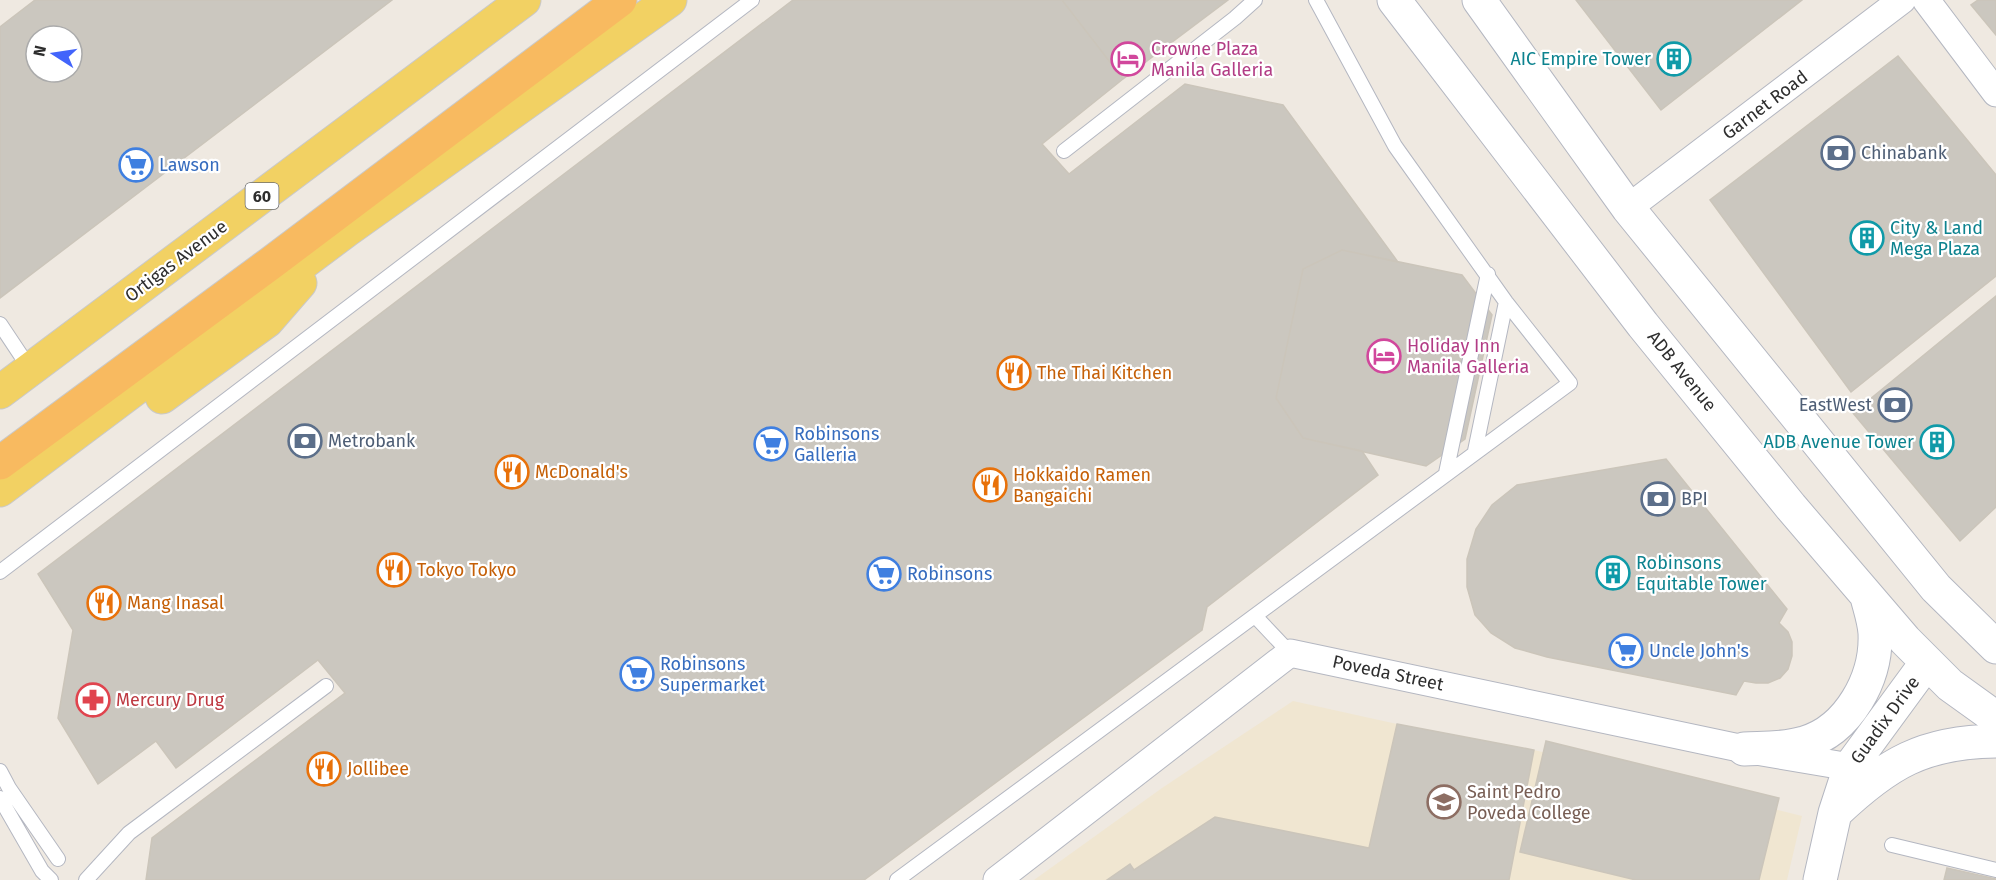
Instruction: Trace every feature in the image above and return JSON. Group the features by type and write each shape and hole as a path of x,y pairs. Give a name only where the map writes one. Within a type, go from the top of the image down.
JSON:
{"highway":[{"path":"0,463 271,263 620,0"}],"main road":[{"name":"Ortigas Avenue","path":"0,392 524,0"},
{"path":"0,490 347,230 670,0"},
{"path":"0,514 267,321 347,230"}],"street":[{"name":"ADB Avenue","path":"1394,0 1643,325 1791,507 1905,640 1950,685 1996,718"},
{"path":"1479,0 1628,208 1936,588 1996,647"},
{"name":"Garnet Road","path":"1628,208 1902,0"},
{"path":"1926,0 1996,93"},
{"path":"1744,749 1774,748 1804,743 1831,730 1854,705 1869,675 1875,646 1873,618 1865,592"},
{"path":"997,880 1290,653"},
{"name":"Poveda Street","path":"1290,653 1744,749 1850,767"},
{"name":"Guadix Drive","path":"1820,880 1835,813 1850,767 1927,662"},
{"name":"Guadix Drive","path":"1835,813 1874,778 1912,757 1956,744 1996,741"}],"lane":[{"path":"0,572 752,0"},
{"path":"1064,151 1255,0"},
{"path":"897,880 1570,383 1506,302 1395,146 1316,0"},
{"path":"1446,473 1488,274"},
{"path":"1475,451 1506,302"},
{"path":"0,475 214,317 240,311"},
{"path":"0,324 30,369"},
{"path":"1255,616 1290,653"},
{"path":"86,880 129,833 326,686"},
{"path":"0,771 9,788 58,859"},
{"path":"0,798 42,871 51,880"},
{"path":"1892,846 1996,870"}],"shaded area":[{"name":"Saint Pedro Poveda College","path":"1293,701 1397,724 1534,750 1802,816 1787,880 1034,880 1162,788"}],"building":[{"path":"35,0 392,0 0,298 0,27"},
{"name":"Robinsons Galleria","path":"793,0 1062,0 1123,79 1042,144 1069,174 1185,84 1283,105 1398,262 1342,250 1303,269 1276,398 1303,438 1362,451 1378,475 1207,607 1202,630 864,880 146,880 152,838 345,693 318,660 176,768 156,741 98,784 58,718 73,630 38,574"},
{"name":"Crowne Plaza Manila Galleria","path":"1062,0 1228,0 1123,79"},
{"name":"AIC Empire Tower","path":"1576,0 1802,0 1661,110"},
{"path":"1978,0 1996,0 1996,35 1971,5"},
{"name":"City & Land Mega Plaza","path":"1898,56 1996,175 1996,276 1851,392 1710,200"},
{"name":"Holiday Inn Manila Galleria","path":"1342,250 1462,275 1492,315 1465,439 1426,466 1303,438 1276,398 1303,269"},
{"name":"ADB Avenue Tower","path":"1996,296 1996,507 1960,541 1853,413"},
{"name":"Robinsons Equitable Tower","path":"1666,459 1787,609 1779,623 1788,632 1792,642 1792,656 1788,669 1780,678 1768,683 1744,681 1736,695 1547,657 1515,648 1491,633 1475,615 1467,587 1467,559 1476,529 1492,505 1517,485"},
{"path":"1397,724 1534,750 1509,880 1107,880 1130,864 1134,870 1215,817 1369,848"},
{"path":"1546,741 1779,798 1759,880 1636,880 1520,852"},
{"path":"1947,868 1996,879 1996,880 1944,880"}],"place":[{"name":"Crowne Plaza Manila Galleria","path":"1128,59"},
{"name":"AIC Empire Tower","path":"1674,59"},
{"name":"Chinabank","path":"1838,153"},
{"name":"Lawson","path":"136,165"},
{"name":"City & Land Mega Plaza","path":"1867,238"},
{"name":"Holiday Inn Manila Galleria","path":"1384,356"},
{"name":"The Thai Kitchen","path":"1014,373"},
{"name":"EastWest","path":"1895,405"},
{"name":"Metrobank","path":"305,441"},
{"name":"ADB Avenue Tower","path":"1937,442"},
{"name":"Robinsons Galleria","path":"771,444"},
{"name":"McDonald's","path":"512,472"},
{"name":"Hokkaido Ramen Bangaichi","path":"990,485"},
{"name":"BPI","path":"1658,499"},
{"name":"Tokyo Tokyo","path":"394,570"},
{"name":"Robinsons Equitable Tower","path":"1613,573"},
{"name":"Robinsons","path":"884,574"},
{"name":"Mang Inasal","path":"104,603"},
{"name":"Uncle John's","path":"1626,651"},
{"name":"Robinsons Supermarket","path":"637,674"},
{"name":"Mercury Drug","path":"93,700"},
{"name":"Jollibee","path":"324,769"},
{"name":"Saint Pedro Poveda College","path":"1444,802"}]}
